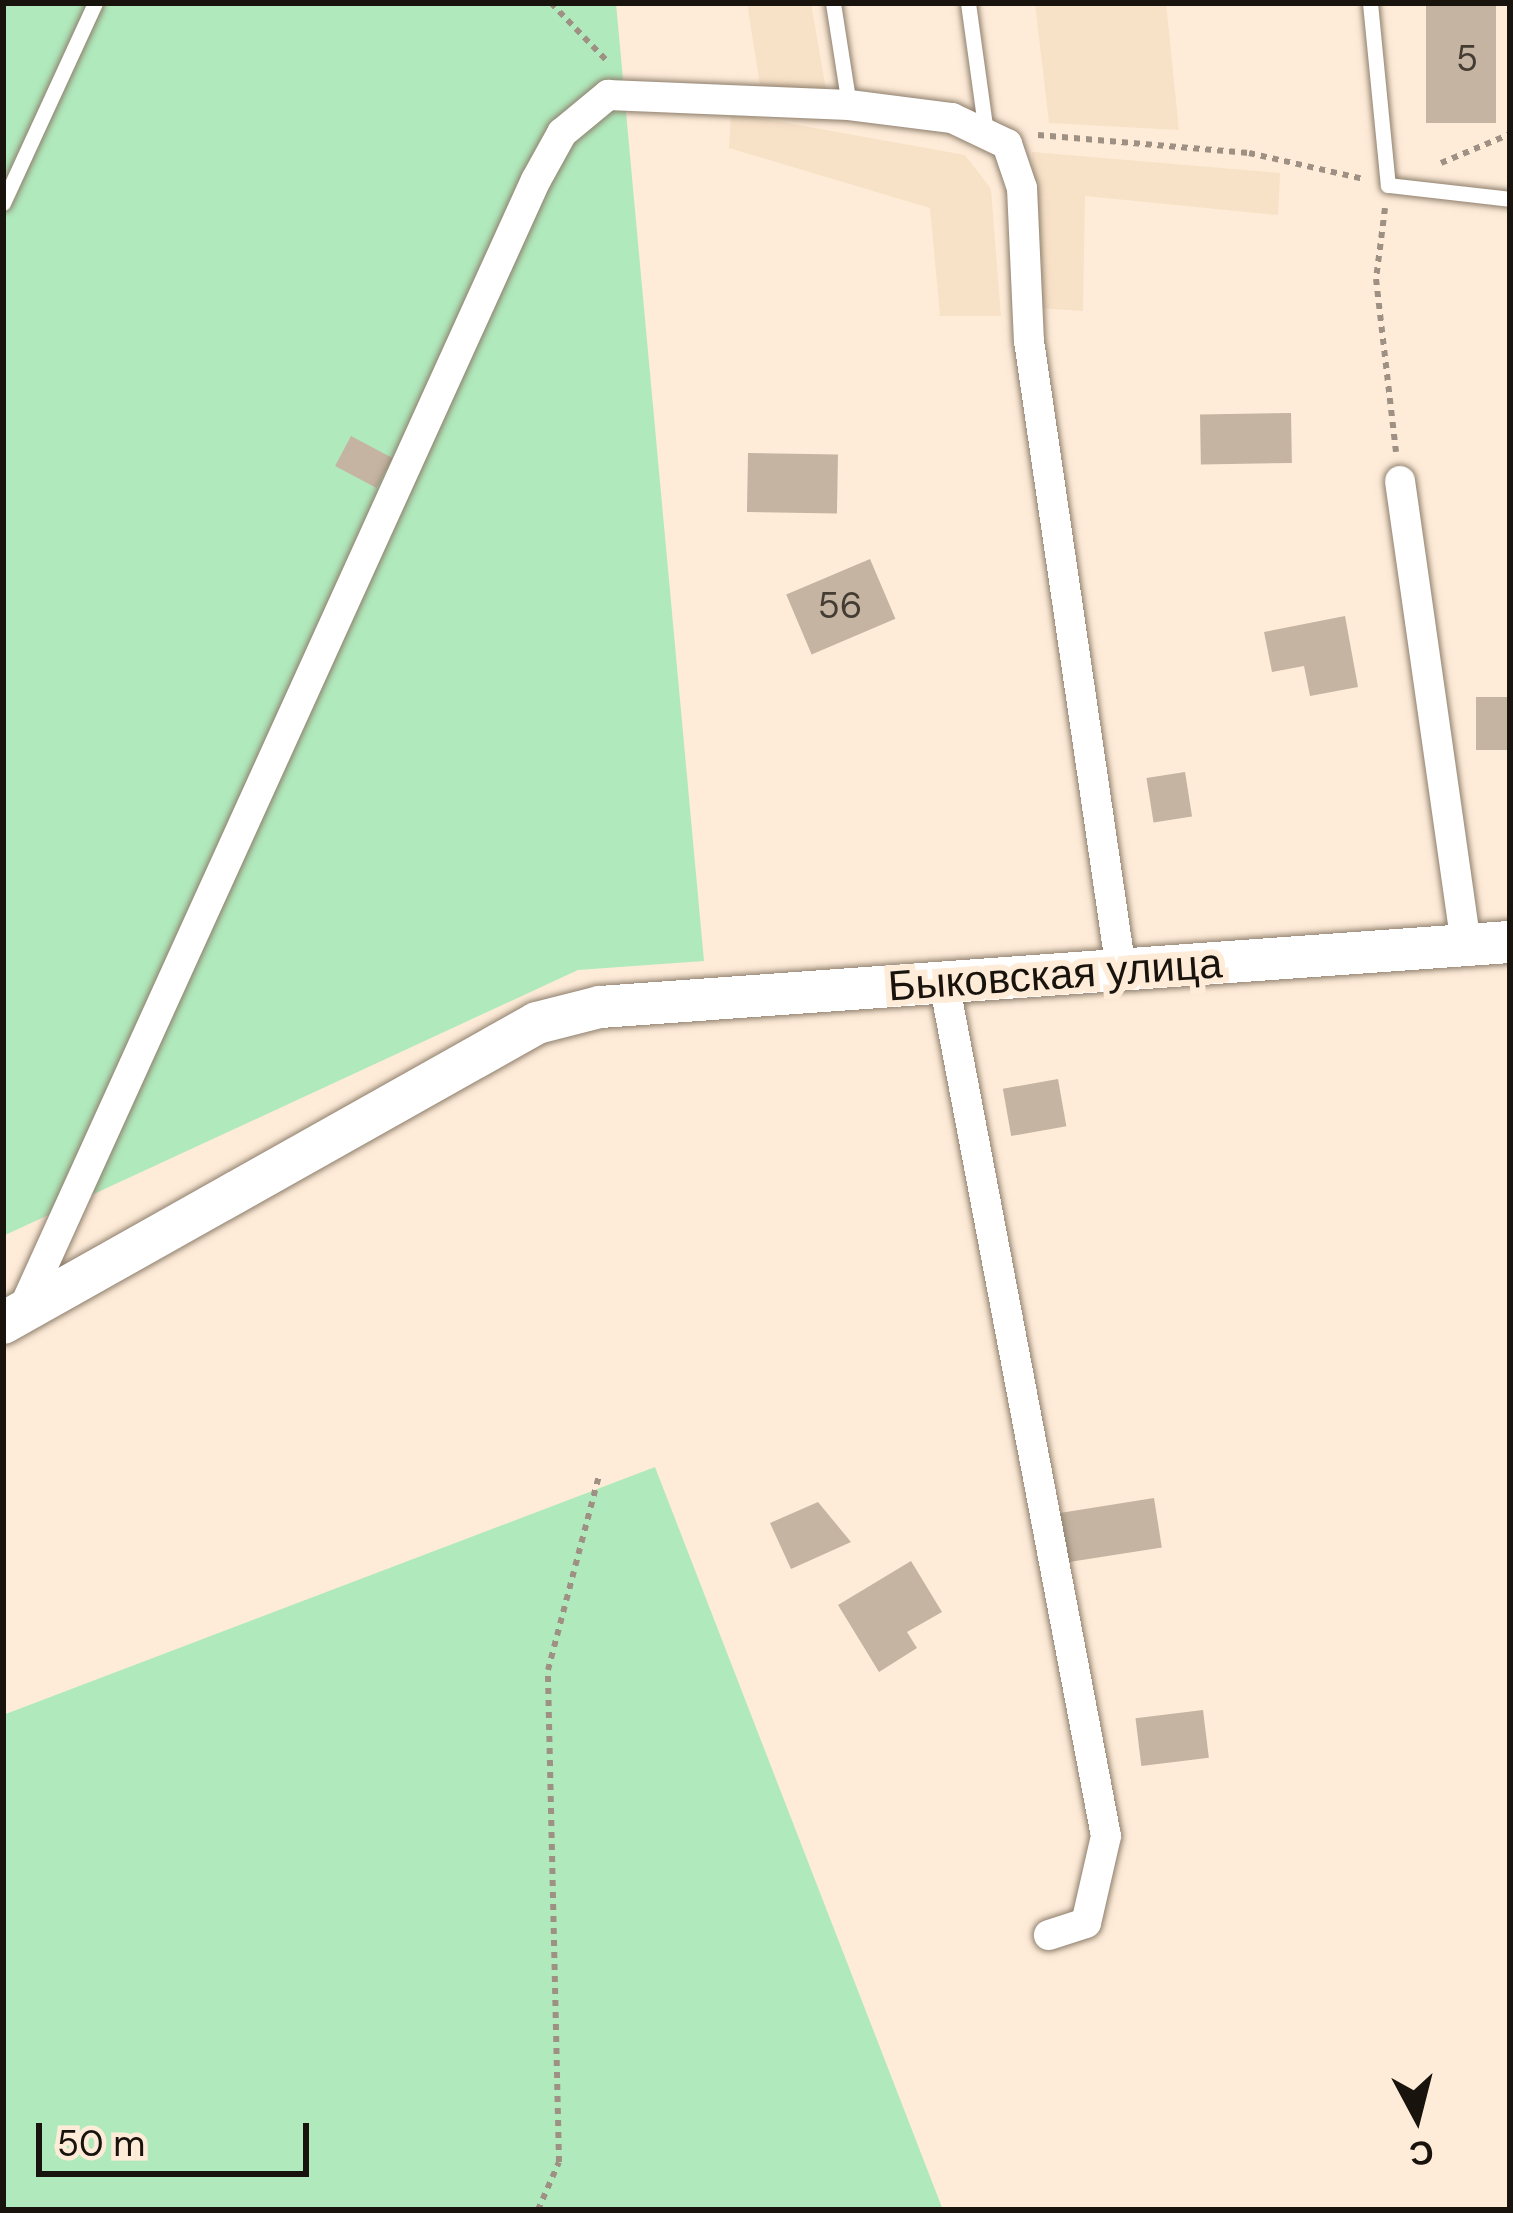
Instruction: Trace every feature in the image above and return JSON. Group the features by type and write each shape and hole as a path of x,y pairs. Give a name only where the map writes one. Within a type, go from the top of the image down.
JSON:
{"street":[{"path":"12,1318 536,180 562,133 608,95 849,105 952,118 996,138 1022,188 1029,341 1121,970"},
{"path":"1400,482 1466,946"},
{"name":"Быковская улица","path":"12,1318 470,1053 600,1007 1510,942"},
{"path":"944,982 1106,1836 1086,1923 1049,1935"}],"lane":[{"path":"3,203 95,3"},
{"path":"833,3 849,105"},
{"path":"968,3 996,138"},
{"path":"1370,3 1388,185 1510,200"}],"path":[{"path":"551,3 639,94"},
{"path":"996,138 1034,134 1249,153 1388,185 1510,134"},
{"path":"1388,185 1376,279 1400,482"},
{"path":"538,2210 559,2162 548,1670 599,1476"}],"shaded area":[{"path":"747,3 811,3 827,95 760,85"},
{"path":"1035,3 1166,3 1179,130 1049,123"},
{"path":"731,113 965,155 991,189 1001,316 940,316 930,208 729,148"},
{"path":"1032,152 1280,173 1278,215 1085,196 1083,311 1037,308"}],"green space":[{"path":"3,3 616,3 704,961 578,970 3,1236"},
{"path":"655,1467 943,2210 3,2210 3,1715"}],"building":[{"path":"1426,3 1496,3 1496,123 1426,123"},
{"path":"1291,413 1292,463 1201,465 1200,415"},
{"path":"351,436 392,458 377,488 335,466"},
{"path":"748,453 838,455 837,514 747,512"},
{"path":"870,559 895,619 812,654 786,595"},
{"path":"1345,616 1358,687 1310,696 1304,666 1272,672 1264,632"},
{"path":"1476,697 1510,697 1510,750 1476,750"},
{"path":"1185,772 1192,816 1154,823 1146,778"},
{"path":"1058,1079 1066,1126 1011,1136 1003,1089"},
{"path":"1154,1498 1162,1547 1066,1563 1058,1513"},
{"path":"818,1502 851,1542 791,1569 770,1523"},
{"path":"911,1561 942,1612 907,1632 917,1648 879,1672 838,1605"},
{"path":"1203,1710 1209,1758 1141,1766 1136,1718"}]}
